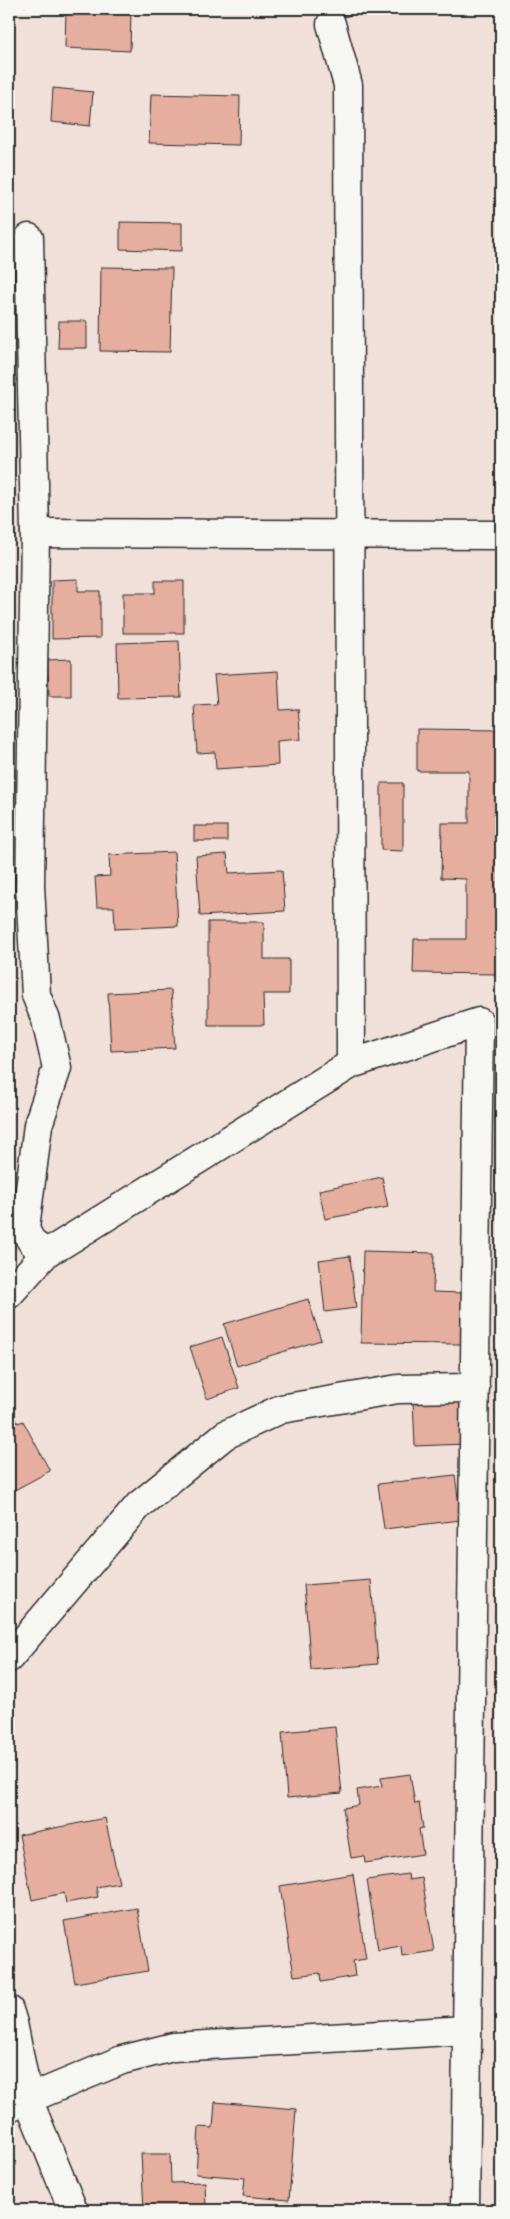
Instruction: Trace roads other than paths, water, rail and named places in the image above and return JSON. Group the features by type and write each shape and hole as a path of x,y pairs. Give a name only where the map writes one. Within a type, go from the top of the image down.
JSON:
{"street":[{"path":"331,24 348,86 351,535 351,1064"},
{"path":"29,238 35,533 19,886 36,995 46,1020 57,1068 38,1125 26,1228 30,1242 39,1249 48,1251"},
{"path":"35,533 501,535"},
{"path":"9,1294 48,1251 351,1064 479,1022 465,2210"},
{"path":"9,1658 139,1505 225,1435 281,1409 398,1389 475,1388"},
{"path":"9,2010 18,2103 73,2210"},
{"path":"18,2103 122,2060 173,2047 467,2030"}]}
